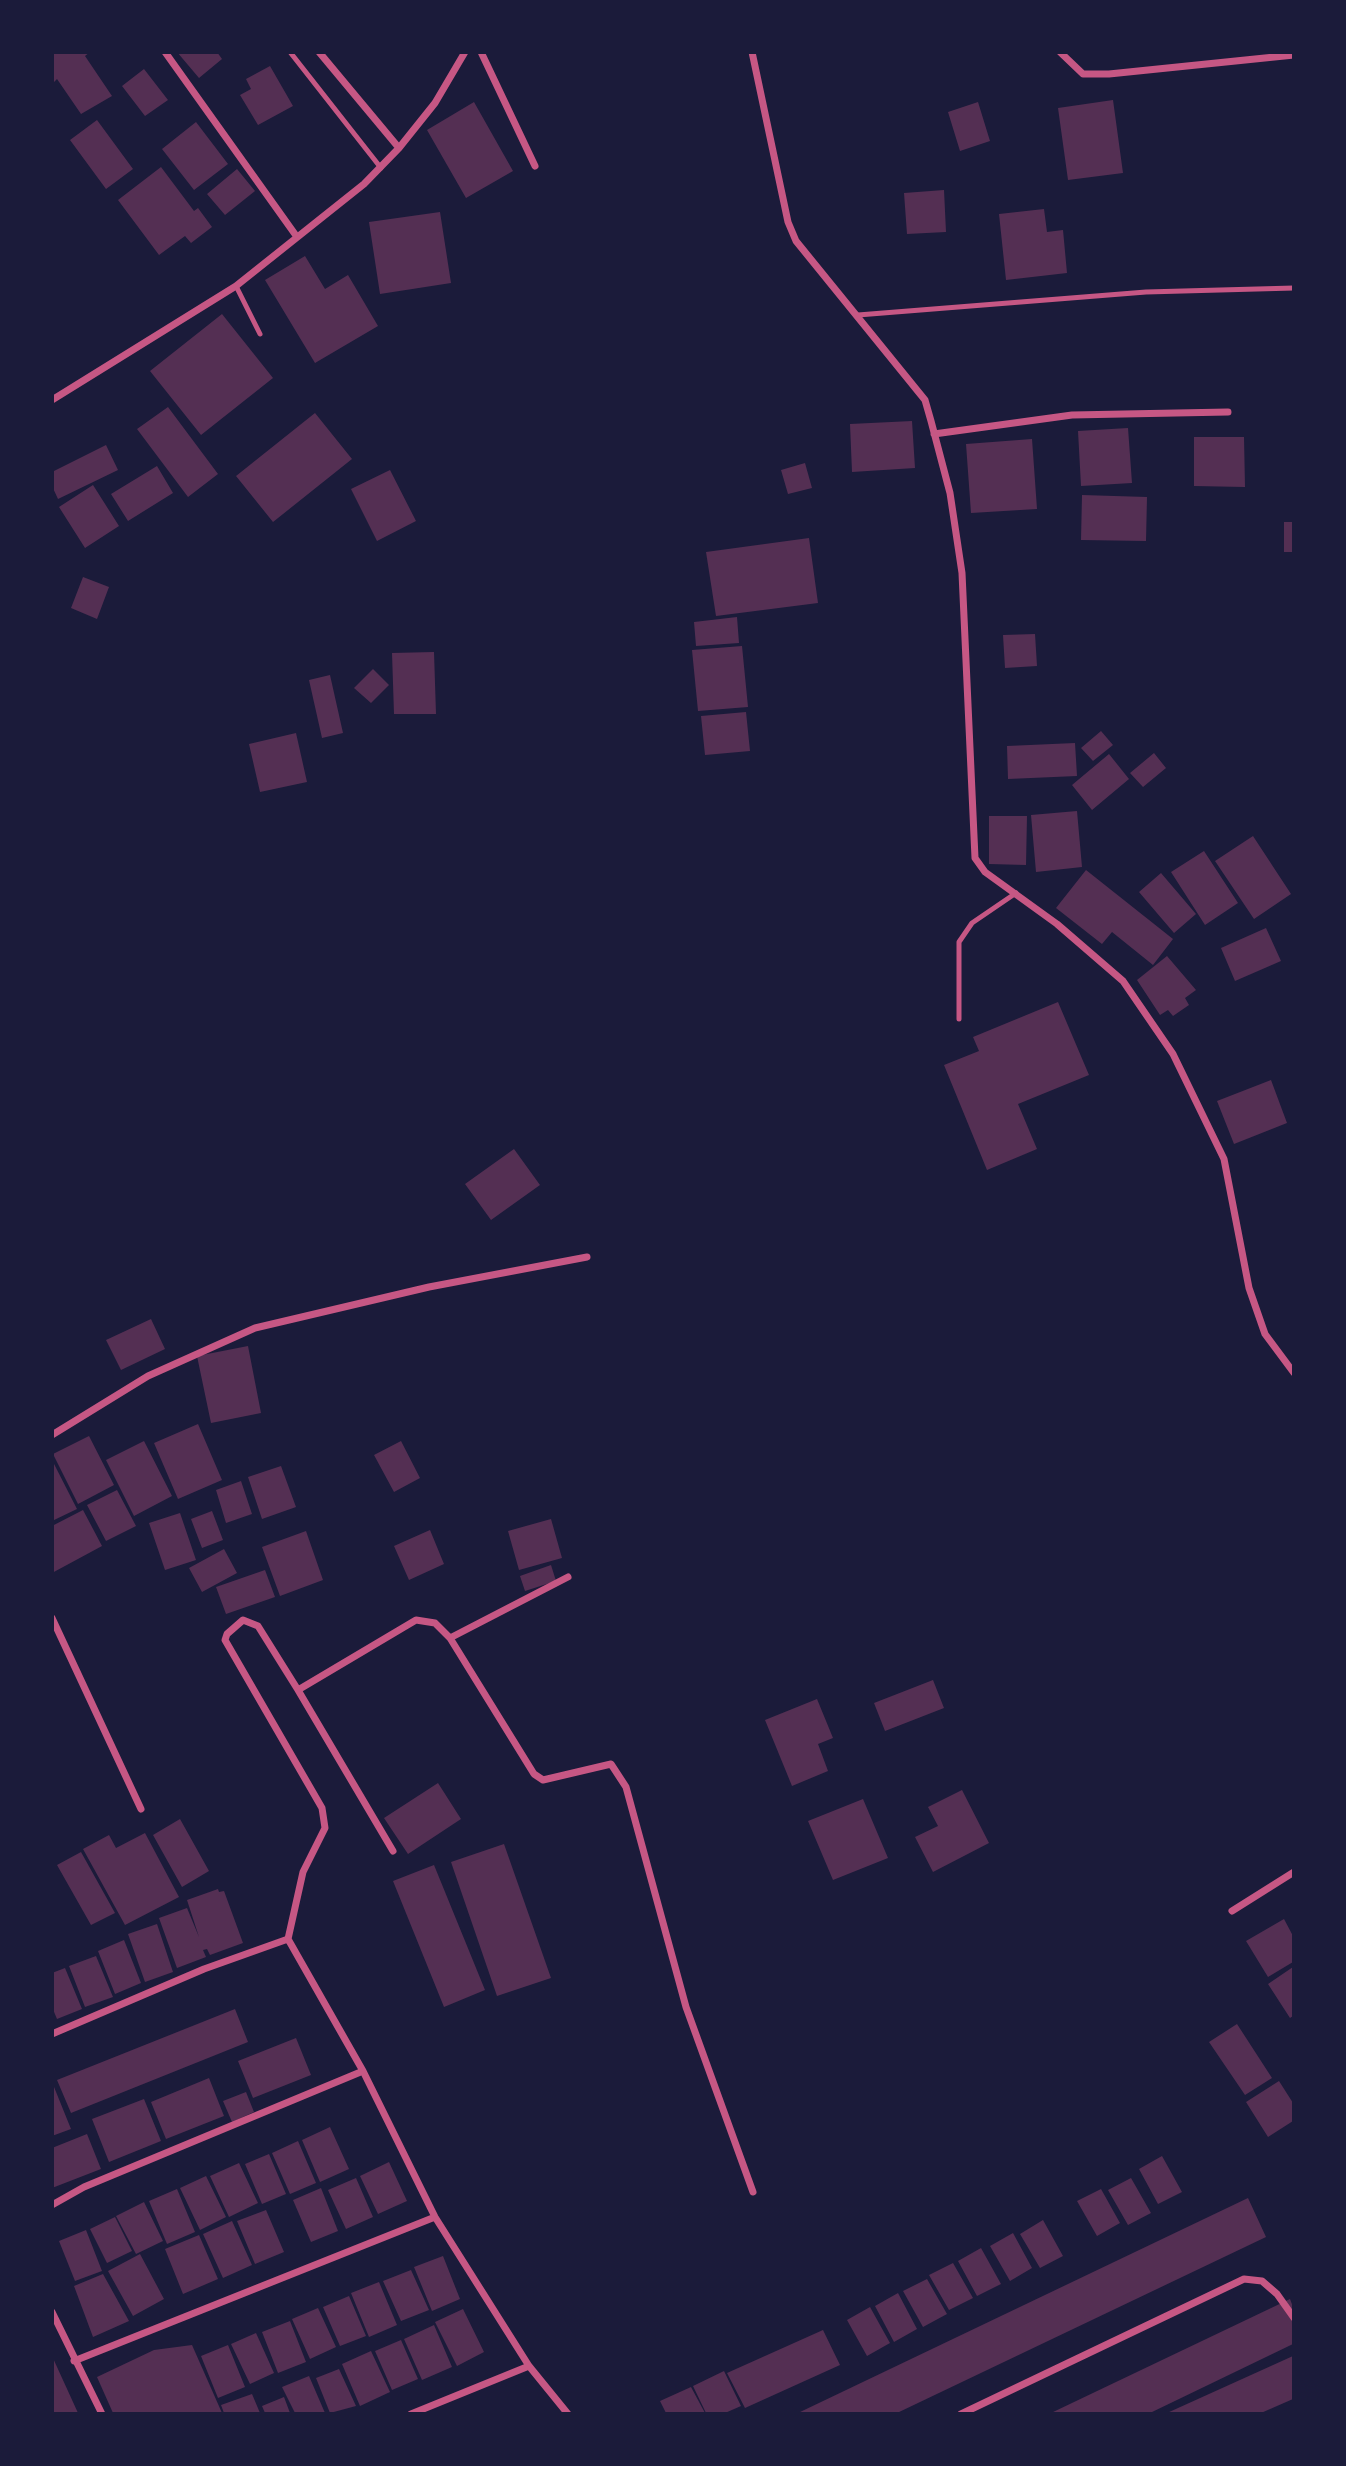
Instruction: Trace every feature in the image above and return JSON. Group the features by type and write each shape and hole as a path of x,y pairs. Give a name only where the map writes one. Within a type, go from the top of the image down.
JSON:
{"street":[{"path":"165,52 297,237"},
{"path":"318,52 399,148"},
{"path":"52,400 236,286 381,168 435,103 465,52"},
{"path":"481,52 535,166"},
{"path":"752,52 788,222 796,241 925,400 931,421 950,493 962,573 975,858 985,872 1016,893 1123,981 1173,1054 1224,1159 1248,1288 1265,1334 1293,1373"},
{"path":"1060,52 1083,74 1109,74 1289,54"},
{"path":"934,434 1072,415 1228,412"},
{"path":"52,1435 148,1376 256,1328 429,1287 587,1257"},
{"path":"450,1638 568,1577"},
{"path":"52,1618 141,1809"},
{"path":"393,1851 258,1626 243,1620 231,1628 225,1640 322,1808 325,1828 303,1872 288,1939 363,2071 435,2217 529,2366 568,2413"},
{"path":"298,1690 416,1620 435,1623 450,1638 534,1774 544,1780 611,1764 626,1787 687,2007 753,2192"},
{"path":"1232,1911 1293,1872"},
{"path":"52,2034 204,1969 288,1939"},
{"path":"52,2206 84,2187 363,2071"},
{"path":"74,2361 435,2217"},
{"path":"961,2413 1244,2278 1262,2281 1277,2294 1293,2318"},
{"path":"52,2312 102,2413"},
{"path":"411,2413 529,2366"}],"lane":[{"path":"290,52 381,168"},
{"path":"236,286 260,334"},
{"path":"858,315 1146,292 1293,288"},
{"path":"959,1018 959,942 972,923 1016,893"}],"building":[{"path":"56,52 90,52 85,56 112,96 81,114 57,79 52,84 52,55"},
{"path":"177,52 217,52 222,59 199,78"},
{"path":"270,66 293,106 258,125 240,95 251,89 246,79"},
{"path":"144,69 168,100 145,116 122,86"},
{"path":"1113,100 1123,173 1068,180 1058,108"},
{"path":"474,102 513,171 466,198 427,130"},
{"path":"978,102 990,141 960,151 948,112"},
{"path":"97,120 133,169 106,189 70,140"},
{"path":"196,122 228,164 194,190 162,149"},
{"path":"161,167 194,211 198,208 212,227 191,243 185,236 159,255 118,200"},
{"path":"237,169 255,191 225,215 207,194"},
{"path":"944,190 946,232 907,234 904,193"},
{"path":"1044,209 1047,232 1063,230 1067,273 1006,280 999,214"},
{"path":"440,212 451,283 380,294 369,222"},
{"path":"305,256 325,289 348,275 378,326 315,363 265,280"},
{"path":"222,314 273,378 201,435 150,371"},
{"path":"168,407 218,474 188,497 137,429"},
{"path":"315,413 352,459 273,522 236,476"},
{"path":"912,421 915,468 852,472 850,424"},
{"path":"1128,428 1132,483 1081,486 1078,431"},
{"path":"1194,437 1244,437 1245,487 1194,486"},
{"path":"1032,439 1037,509 971,513 966,444"},
{"path":"106,445 118,470 58,499 52,486 52,472"},
{"path":"805,463 812,488 788,494 781,470"},
{"path":"157,466 173,493 128,521 111,494"},
{"path":"390,470 416,521 377,541 351,489"},
{"path":"93,485 119,526 85,548 59,507"},
{"path":"1082,495 1147,497 1146,541 1081,540"},
{"path":"1284,522 1293,522 1293,552 1284,552"},
{"path":"809,538 818,603 716,616 706,552"},
{"path":"83,577 109,587 97,619 71,608"},
{"path":"737,617 739,643 696,646 694,622"},
{"path":"1035,634 1037,666 1005,668 1003,635"},
{"path":"742,646 748,707 698,711 692,650"},
{"path":"434,652 436,714 394,714 392,653"},
{"path":"373,669 389,685 371,703 354,688"},
{"path":"330,675 343,733 322,738 309,680"},
{"path":"746,712 750,751 705,755 701,716"},
{"path":"1101,731 1113,745 1093,761 1081,748"},
{"path":"296,733 307,782 260,792 249,744"},
{"path":"1075,743 1077,776 1008,779 1007,746"},
{"path":"1154,753 1166,768 1143,787 1130,773"},
{"path":"1109,754 1129,779 1092,810 1072,785"},
{"path":"1077,811 1082,867 1036,872 1031,815"},
{"path":"989,816 1027,816 1026,865 989,864"},
{"path":"1253,836 1291,894 1254,919 1215,861"},
{"path":"1204,851 1238,903 1205,925 1171,872"},
{"path":"1086,870 1173,939 1153,965 1112,932 1102,944 1056,908"},
{"path":"1161,873 1196,914 1174,933 1139,892"},
{"path":"1266,928 1281,961 1235,981 1221,948"},
{"path":"1167,956 1196,990 1185,998 1189,1005 1173,1016 1168,1010 1160,1015 1137,980"},
{"path":"1058,1002 1089,1075 1018,1104 1037,1149 987,1170 944,1065 979,1051 973,1037"},
{"path":"1271,1080 1287,1123 1234,1144 1217,1101"},
{"path":"514,1149 540,1185 491,1220 465,1184"},
{"path":"151,1319 165,1349 121,1370 106,1340"},
{"path":"248,1346 261,1413 211,1423 197,1356"},
{"path":"198,1424 222,1480 178,1499 154,1443"},
{"path":"89,1436 114,1485 78,1504 53,1454"},
{"path":"144,1441 172,1496 134,1516 106,1460"},
{"path":"401,1441 420,1478 394,1492 374,1455"},
{"path":"52,1460 77,1509 52,1521"},
{"path":"281,1466 296,1507 262,1519 248,1477"},
{"path":"241,1481 252,1514 226,1523 216,1490"},
{"path":"117,1490 136,1526 106,1541 87,1505"},
{"path":"83,1510 102,1546 52,1573 52,1526"},
{"path":"212,1511 223,1540 202,1548 191,1519"},
{"path":"180,1513 196,1560 165,1570 149,1523"},
{"path":"551,1519 562,1558 519,1570 508,1531"},
{"path":"430,1530 444,1564 409,1580 394,1546"},
{"path":"306,1531 323,1580 280,1596 262,1547"},
{"path":"224,1549 237,1573 202,1592 189,1568"},
{"path":"551,1565 556,1581 525,1591 520,1576"},
{"path":"265,1570 275,1597 226,1614 216,1587"},
{"path":"933,1680 944,1708 885,1731 874,1703"},
{"path":"817,1699 833,1738 818,1744 828,1771 792,1786 765,1720"},
{"path":"438,1783 461,1819 408,1854 384,1818"},
{"path":"962,1790 989,1843 933,1872 915,1837 938,1826 928,1807"},
{"path":"863,1799 888,1858 833,1880 808,1821"},
{"path":"180,1819 209,1871 182,1887 153,1835"},
{"path":"145,1833 179,1897 125,1925 83,1849 109,1835 116,1848"},
{"path":"504,1844 551,1978 497,1996 451,1862"},
{"path":"81,1852 115,1913 91,1925 57,1865"},
{"path":"434,1865 485,1990 444,2007 393,1881"},
{"path":"218,1889 219,1892 224,1891 243,1943 210,1955 207,1949 203,1950 206,1957 177,1968 159,1918 187,1908 199,1937 187,1900"},
{"path":"1284,1919 1293,1936 1293,1962 1268,1977 1246,1941"},
{"path":"157,1924 173,1972 145,1982 128,1934"},
{"path":"124,1940 141,1983 115,1994 98,1951"},
{"path":"96,1956 113,1997 85,2007 69,1966"},
{"path":"1293,1967 1293,2016 1290,2018 1268,1984"},
{"path":"65,1968 82,2009 57,2019 52,2007 52,1973"},
{"path":"235,2009 248,2042 71,2113 57,2080"},
{"path":"1237,2024 1272,2078 1245,2095 1209,2042"},
{"path":"296,2038 311,2075 253,2098 238,2061"},
{"path":"209,2078 224,2116 166,2139 151,2102"},
{"path":"1279,2081 1293,2103 1293,2121 1268,2137 1246,2102"},
{"path":"52,2082 71,2129 52,2136"},
{"path":"246,2092 254,2112 232,2122 223,2101"},
{"path":"144,2099 161,2141 109,2162 92,2119"},
{"path":"330,2127 349,2169 320,2182 302,2140"},
{"path":"87,2134 101,2169 52,2188 52,2148"},
{"path":"298,2141 316,2183 290,2194 272,2153"},
{"path":"269,2154 286,2194 262,2204 245,2164"},
{"path":"1162,2156 1182,2192 1158,2204 1139,2169"},
{"path":"389,2162 407,2201 378,2214 360,2176"},
{"path":"239,2163 258,2203 229,2217 210,2176"},
{"path":"206,2176 226,2217 200,2230 180,2188"},
{"path":"356,2178 373,2217 346,2229 328,2190"},
{"path":"1131,2178 1151,2213 1128,2225 1108,2190"},
{"path":"321,2188 338,2231 311,2242 293,2200"},
{"path":"177,2189 195,2232 167,2244 149,2201"},
{"path":"1101,2189 1120,2223 1097,2236 1077,2201"},
{"path":"1248,2198 1266,2237 897,2413 798,2413"},
{"path":"144,2202 163,2241 136,2254 116,2216"},
{"path":"266,2210 284,2252 255,2264 237,2221"},
{"path":"115,2217 132,2251 107,2263 90,2229"},
{"path":"1043,2220 1063,2256 1040,2268 1020,2234"},
{"path":"232,2221 252,2265 223,2278 203,2234"},
{"path":"86,2230 102,2271 75,2281 59,2241"},
{"path":"1013,2233 1032,2268 1010,2281 990,2246"},
{"path":"199,2235 218,2279 183,2294 165,2249"},
{"path":"981,2248 1001,2284 977,2296 958,2261"},
{"path":"140,2254 164,2299 133,2316 108,2271"},
{"path":"443,2256 460,2299 432,2311 414,2267"},
{"path":"953,2263 973,2298 949,2310 929,2275"},
{"path":"411,2270 429,2310 401,2321 383,2281"},
{"path":"103,2274 129,2321 93,2337 74,2286"},
{"path":"927,2279 947,2314 923,2327 903,2291"},
{"path":"379,2282 397,2325 369,2337 351,2293"},
{"path":"898,2293 917,2329 894,2342 875,2306"},
{"path":"349,2296 366,2336 340,2346 323,2307"},
{"path":"1290,2299 1293,2307 1293,2344 1150,2413 1051,2413"},
{"path":"870,2307 890,2343 867,2356 847,2320"},
{"path":"318,2308 336,2347 310,2359 292,2319"},
{"path":"463,2309 484,2352 457,2366 435,2322"},
{"path":"290,2321 306,2362 278,2373 262,2332"},
{"path":"434,2325 452,2367 422,2380 404,2339"},
{"path":"823,2330 840,2365 745,2408 727,2373"},
{"path":"256,2333 274,2373 250,2384 231,2344"},
{"path":"401,2340 418,2379 392,2390 375,2351"},
{"path":"192,2345 222,2413 113,2413 97,2377 154,2350"},
{"path":"228,2345 245,2387 218,2398 201,2356"},
{"path":"371,2351 390,2392 360,2406 342,2364"},
{"path":"52,2356 78,2413 52,2413"},
{"path":"1293,2356 1293,2399 1261,2413 1167,2413"},
{"path":"339,2369 356,2406 330,2413 316,2378"},
{"path":"724,2371 741,2406 725,2413 706,2413 693,2386"},
{"path":"309,2376 325,2413 295,2413 282,2387"},
{"path":"691,2387 705,2413 666,2413 660,2401"},
{"path":"252,2394 260,2413 224,2413 221,2405"},
{"path":"284,2397 290,2413 265,2413 262,2406"}]}
